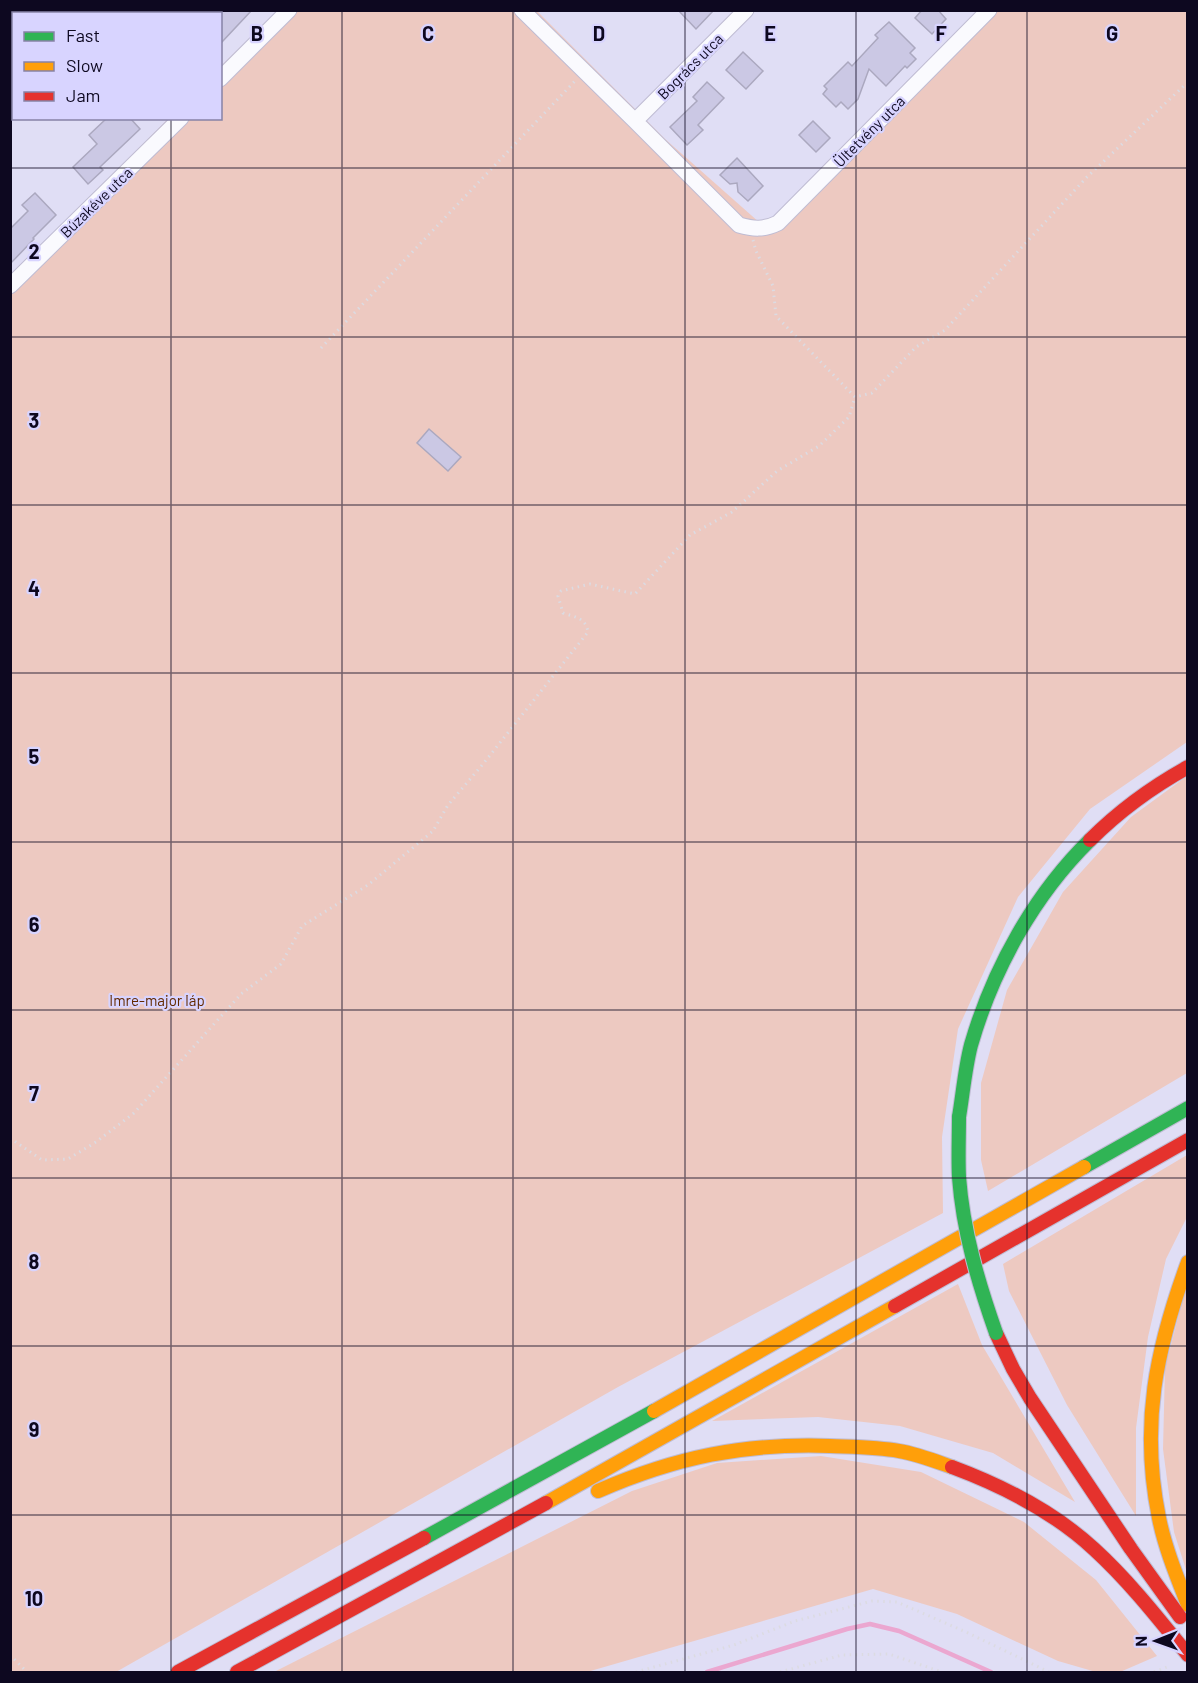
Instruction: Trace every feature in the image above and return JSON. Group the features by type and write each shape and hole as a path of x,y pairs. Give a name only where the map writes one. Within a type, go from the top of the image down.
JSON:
{"highway":[{"path":"1188,767 1138,797 1092,836 1071,859 1013,944 994,981 970,1048 959,1118 958,1155 972,1261 984,1303 1013,1369 1131,1548 1188,1628"},
{"path":"178,1672 606,1439 1188,1108"},
{"path":"237,1672 696,1419 1188,1140"},
{"path":"1188,1262 1168,1316 1151,1401 1150,1431 1157,1518 1178,1585 1188,1605"},
{"path":"588,1496 675,1462 740,1449 808,1445 903,1451 949,1465 989,1482 1035,1505 1077,1534 1110,1564 1188,1655"},
{"path":"431,1567 505,1540 547,1518"},
{"path":"1131,1548 1188,1643"}],"street":[{"path":"222,78 289,10"},
{"path":"522,10 745,227"},
{"name":"Bogrács utca","path":"635,121 746,10"},
{"name":"Ültetvény utca","path":"745,227 761,229 777,224 989,10"},
{"name":"Búzakéve utca","path":"11,285 179,120"}],"path":[{"path":"321,348 585,71"},
{"path":"855,397 872,393 916,347 945,330 1087,177 1188,82"},
{"path":"745,227 773,286 776,316 855,397"},
{"path":"10,1138 42,1160 68,1158 96,1142 134,1113 241,993 281,964 302,926 368,885 433,831 448,805 588,632 582,619 563,613 558,597 561,591 590,584 635,594 690,535 732,512 777,471 819,446 849,417 855,397"},
{"path":"636,1672 734,1645 795,1621 873,1602 897,1602 1049,1672"},
{"path":"780,1672 842,1655 888,1654 942,1672"},
{"path":"10,1655 27,1672"},
{"path":"1154,1672 1167,1667"}],"green space":[{"name":"Imre-major láp","path":"277,11 537,11 665,139 760,223 772,218 977,11 1187,11 1187,742 1090,809 1018,897 958,1029 942,1137 943,1213 618,1387 116,1672 11,1672 11,275 167,120 222,120 222,65"},
{"path":"1187,776 1187,1073 988,1191 981,1160 981,1083 1007,990 1063,892 1131,817"},
{"path":"1187,1155 1187,1217 1166,1259 1148,1337 1136,1428 1136,1516 1067,1405 1009,1291 1003,1264"},
{"path":"1187,1283 1187,1573 1174,1532 1163,1449 1165,1368"},
{"path":"958,1284 982,1345 1075,1502 993,1453 900,1426 818,1417 712,1421"},
{"path":"821,1456 921,1472 1024,1522 1096,1580 1157,1656 1120,1672 1096,1672 1058,1661 957,1614 873,1589 587,1672 274,1672 632,1491 717,1463"}],"building":[{"path":"220,10 252,10 222,42 222,12"},
{"path":"678,10 714,10 696,29"},
{"path":"922,10 938,10 946,19 932,34 915,18"},
{"path":"889,22 915,48 910,53 916,59 907,68 905,66 886,86 869,69 858,99 848,109 841,102 836,107 823,94 827,89 824,86 848,62 852,66 878,38 875,35"},
{"path":"743,52 763,71 746,89 726,70"},
{"path":"707,82 724,98 698,125 703,130 687,145 670,127 697,101 693,97"},
{"path":"105,120 132,120 140,129 100,167 103,170 88,184 73,167 97,144 89,135"},
{"path":"813,121 830,138 816,152 799,135"},
{"path":"737,158 763,186 748,201 738,192 737,183 730,184 720,175"},
{"path":"35,193 56,215 10,264 10,229 28,211 22,205"},
{"path":"429,429 461,457 448,471 417,443"}],"waterway":[{"path":"707,1672 870,1624 899,1631 991,1672"}],"traffic: fast":[{"path":"959,1117 971,1045 980,1017 1004,961 1034,909 1051,885 1090,840"},
{"path":"1084,1167 1188,1108"},
{"path":"959,1117 959,1177 964,1217 977,1275 996,1333"},
{"path":"424,1538 654,1411"}],"traffic: slow":[{"path":"654,1411 1084,1167"},
{"path":"1188,1262 1167,1326 1154,1388 1151,1419 1153,1484 1159,1518 1188,1605"},
{"path":"546,1503 895,1306"},
{"path":"598,1491 683,1461 768,1447 830,1446 882,1449 912,1454 952,1467"}],"traffic: jam":[{"path":"1090,840 1136,800 1188,767"},
{"path":"895,1306 1188,1140"},
{"path":"996,1333 1030,1398 1131,1549 1180,1617"},
{"path":"952,1467 990,1482 1027,1501 1078,1535 1131,1587 1188,1655"},
{"path":"237,1672 546,1503"},
{"path":"178,1672 424,1538"}]}
